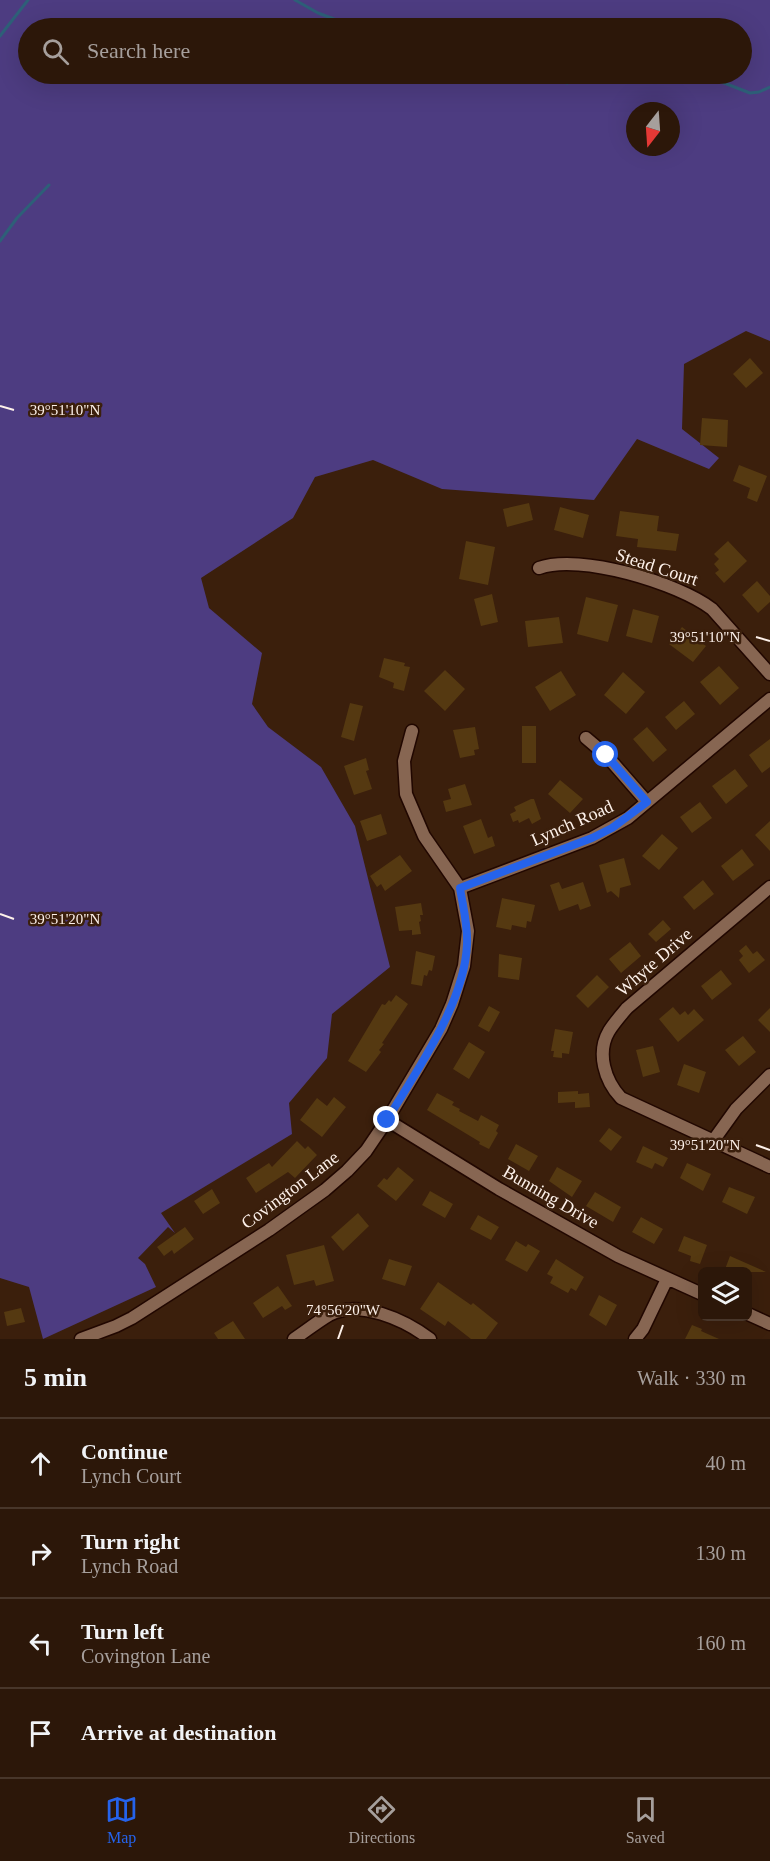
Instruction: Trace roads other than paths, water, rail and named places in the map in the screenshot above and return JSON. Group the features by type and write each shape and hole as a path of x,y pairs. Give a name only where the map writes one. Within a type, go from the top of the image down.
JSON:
{"street":[{"name":"Stead Court","path":"539,568 563,563 614,571 660,584 701,601 712,609 770,674"},
{"name":"Lynch Road","path":"460,888 592,838 620,823 770,699"},
{"name":"Covington Lane","path":"81,1339 132,1318 269,1230 325,1190 366,1151 441,1029 464,966 468,931 460,888 424,836 406,794 404,761 412,731"},
{"path":"586,738 606,755 647,802"},
{"name":"Whyte Drive","path":"770,887 627,1008 608,1032 602,1057 609,1082 621,1098 770,1167"},
{"path":"713,1141 736,1109 770,1075"},
{"name":"Bunning Drive","path":"387,1120 499,1189 618,1256 698,1292"},
{"path":"635,1339 643,1329 667,1279"},
{"path":"294,1339 331,1314 346,1310 361,1310 395,1318 430,1339"},
{"path":"752,1316 770,1324"}],"waterway":[{"path":"0,36 28,0"},
{"path":"295,0 331,18"},
{"path":"727,84 750,93 770,87"},
{"path":"0,241 17,218 49,185"}]}
